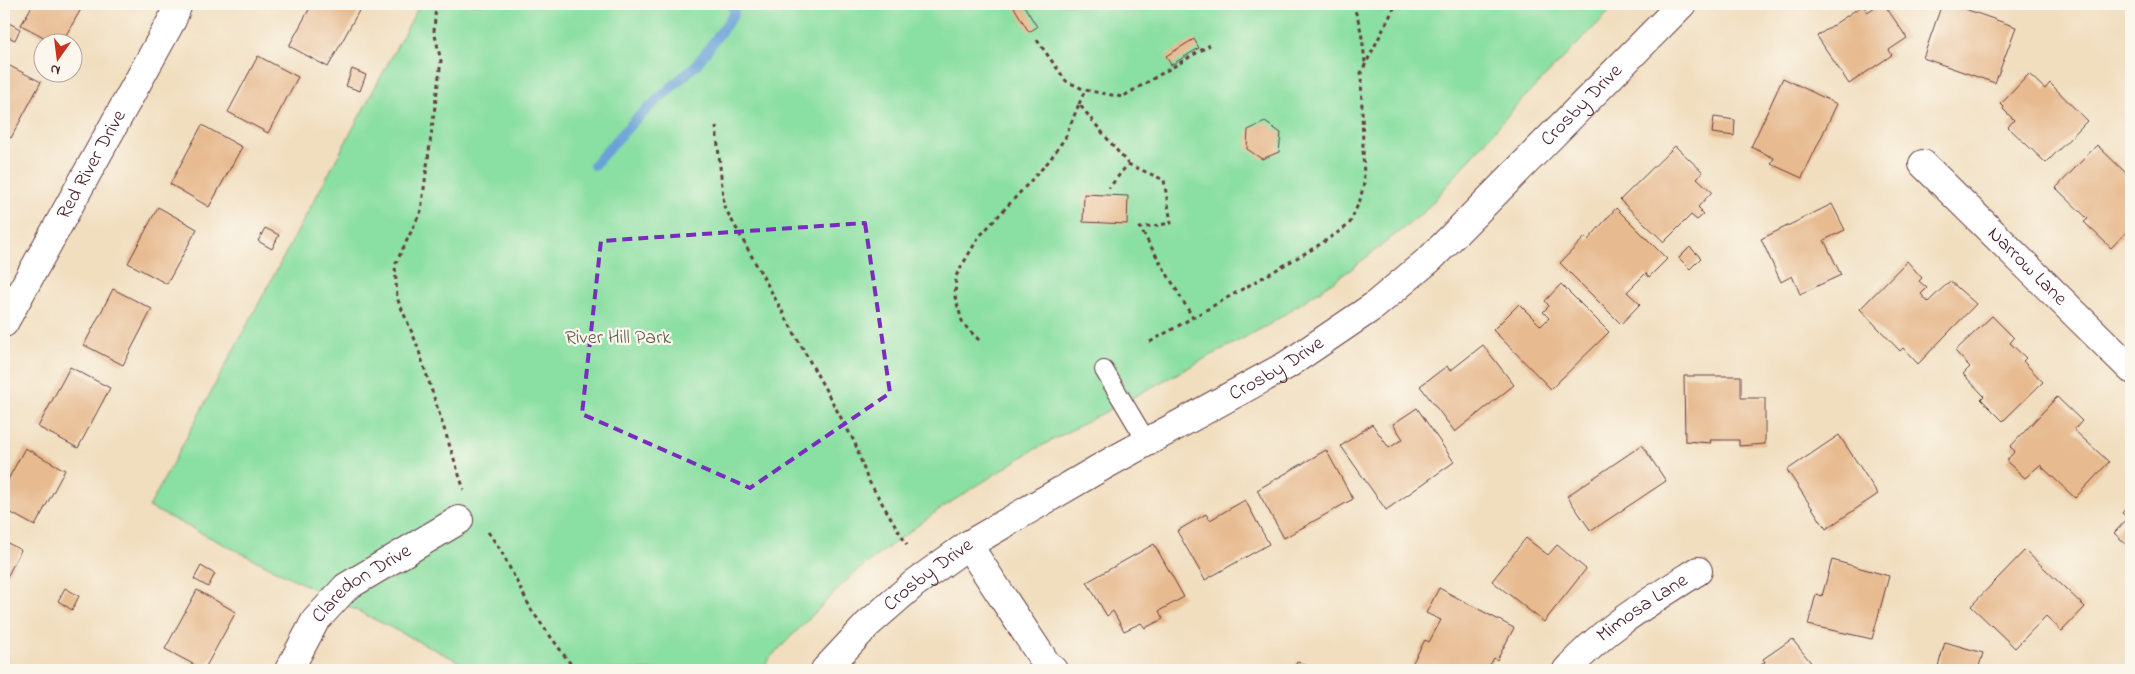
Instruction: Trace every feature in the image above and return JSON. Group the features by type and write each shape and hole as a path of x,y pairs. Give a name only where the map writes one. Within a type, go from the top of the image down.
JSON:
{"street":[{"name":"Red River Drive","path":"4,323 172,20 178,4"},
{"name":"Crosby Drive","path":"824,670 868,624 915,583 968,545 1147,442 1287,365 1374,306 1431,258 1682,4"},
{"name":"Narrow Lane","path":"1923,164 2131,369"},
{"name":"Claredon Drive","path":"289,670 315,621 346,587 470,515"},
{"path":"968,545 1046,663 1053,670"},
{"name":"Mimosa Lane","path":"1567,670 1580,655 1642,607 1698,571"}],"lane":[{"path":"1104,370 1147,442"}],"path":[{"path":"436,4 434,31 441,61 420,211 395,265 397,298 416,342 470,515 500,549 532,611 576,670"},
{"path":"1352,4 1356,12 1362,38 1365,63"},
{"path":"1150,342 1316,247 1349,225 1360,200 1364,183 1361,73 1396,4"},
{"path":"1037,40 1066,81 1085,90 1122,97 1210,45"},
{"path":"979,340 963,324 954,297 956,276 978,238 1050,161 1065,138 1085,90"},
{"path":"1079,104 1128,164 1164,180 1171,223 1140,228 1194,318"},
{"path":"716,126 724,206 855,443 866,478 907,545"},
{"path":"1109,188 1128,164"}],"highlighted area":[{"path":"865,223 890,393 750,488 582,414 601,241"}],"green space":[{"name":"River Hill Park","path":"420,4 1617,4 1515,107 1423,213 1350,270 1270,324 1030,452 937,511 854,573 770,658 762,670 476,670 149,507"}],"building":[{"path":"33,4 84,4 68,32 34,32 21,25"},
{"path":"312,4 355,4 361,7 328,67 289,46"},
{"path":"1012,4 1023,4 1037,27 1029,32"},
{"path":"1880,4 1884,4 1907,38 1889,50 1892,55 1849,84 1817,36 1863,5 1867,12"},
{"path":"1942,4 1951,4 2016,27 1995,83 1923,58"},
{"path":"9,23 20,29 15,40 4,35"},
{"path":"1194,39 1199,48 1171,65 1166,56"},
{"path":"258,56 298,77 268,133 228,112"},
{"path":"4,63 32,77 32,82 41,82 11,138 4,134"},
{"path":"352,69 366,75 360,91 346,86"},
{"path":"2029,74 2045,89 2050,83 2087,121 2046,163 2008,127 2014,120 2003,109 2004,107 2001,104"},
{"path":"1783,78 1837,104 1802,178 1771,164 1774,158 1751,147"},
{"path":"1714,117 1735,120 1734,136 1712,133"},
{"path":"1265,122 1281,133 1279,152 1262,159 1247,149 1248,130"},
{"path":"202,125 242,147 209,207 170,184"},
{"path":"2097,145 2131,178 2131,227 2111,248 2084,222 2088,219 2056,188"},
{"path":"1675,146 1703,172 1697,178 1712,192 1698,207 1703,215 1697,220 1691,215 1664,242 1620,200"},
{"path":"1084,194 1128,196 1127,224 1083,222"},
{"path":"1832,204 1845,230 1824,240 1841,275 1800,294 1792,276 1781,282 1761,239"},
{"path":"158,207 197,229 167,284 128,263"},
{"path":"1616,208 1667,259 1649,277 1646,273 1627,292 1640,304 1621,324 1560,263 1585,237 1588,240"},
{"path":"265,228 279,235 272,249 258,241"},
{"path":"1690,247 1701,258 1690,269 1679,258"},
{"path":"1907,261 1922,278 1919,281 1927,288 1921,294 1928,302 1950,281 1976,304 1918,364 1903,348 1900,351 1860,309"},
{"path":"1561,284 1609,332 1551,389 1493,330 1519,304 1541,326 1549,318 1543,312 1549,306 1545,301"},
{"path":"113,289 152,309 123,365 84,345"},
{"path":"1992,316 2014,338 2010,343 2026,358 2023,361 2043,382 2003,421 1981,399 1984,396 1963,374 1970,367 1955,351"},
{"path":"1483,345 1514,385 1455,432 1420,386 1447,366 1450,371"},
{"path":"70,367 110,388 78,448 38,427"},
{"path":"1684,376 1741,376 1741,398 1765,398 1765,444 1739,446 1739,440 1710,440 1711,443 1685,441"},
{"path":"2057,397 2082,421 2074,430 2109,462 2075,498 2040,465 2025,478 2006,461 2015,451 2010,447"},
{"path":"1417,408 1454,462 1386,510 1341,446 1372,424 1389,448 1403,439 1393,424"},
{"path":"1839,435 1878,494 1826,529 1787,470"},
{"path":"1642,445 1666,481 1591,531 1567,496"},
{"path":"25,448 65,470 35,526 4,509 4,487"},
{"path":"1326,450 1353,499 1284,538 1257,490"},
{"path":"1245,500 1269,544 1205,580 1177,531 1206,514 1210,520"},
{"path":"2131,502 2131,549 2114,533 2128,518 2122,513"},
{"path":"1526,538 1548,555 1557,545 1586,569 1544,622 1492,581"},
{"path":"4,541 21,550 4,583"},
{"path":"1154,544 1184,597 1159,611 1163,619 1145,628 1141,623 1124,631 1113,611 1107,616 1087,582"},
{"path":"2025,550 2085,607 2062,631 2046,616 2015,648 1971,606"},
{"path":"1832,560 1889,576 1872,639 1808,625 1816,594 1822,596"},
{"path":"201,566 215,574 208,587 194,579"},
{"path":"65,588 79,596 72,610 58,601"},
{"path":"1439,588 1514,628 1497,660 1494,658 1487,670 1424,670 1412,664 1425,640 1429,642 1441,620 1426,613"},
{"path":"197,590 236,612 204,670 165,649"},
{"path":"1792,639 1817,670 1755,670 1765,662 1763,659"},
{"path":"1945,642 1983,653 1978,670 1937,670"},
{"path":"1298,661 1315,670 1292,670"}],"waterway":[{"path":"594,165 634,121 697,64 734,14 733,4"}]}
